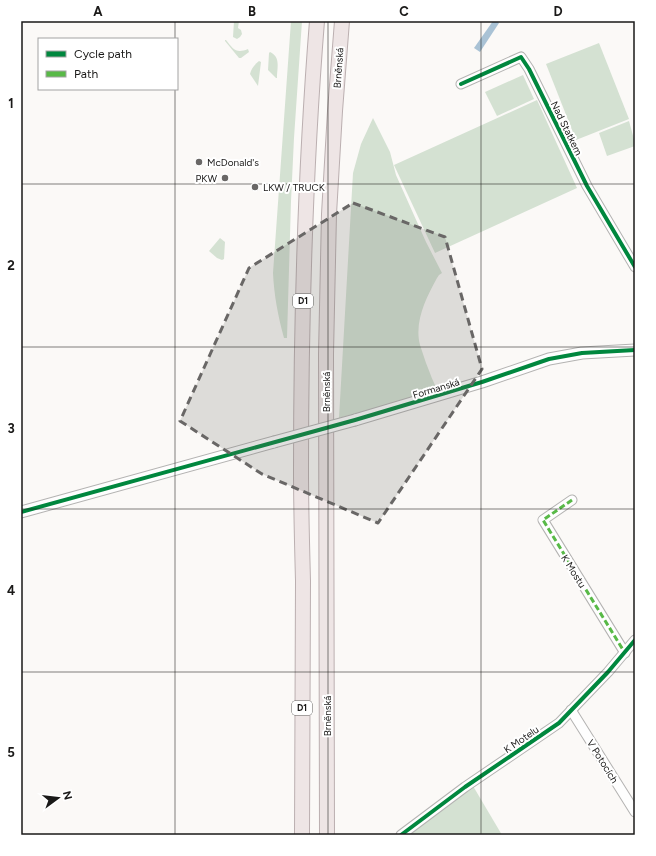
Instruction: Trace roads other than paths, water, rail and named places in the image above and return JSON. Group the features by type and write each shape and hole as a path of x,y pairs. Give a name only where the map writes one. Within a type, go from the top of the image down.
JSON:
{"highway":[{"name":"D1","path":"302,835 302,355 306,214 317,21"},
{"name":"Brněnská","path":"327,835 326,354 330,214 335,111 342,21"}],"street":[{"name":"Nad Statkem","path":"461,84 522,57 586,186 634,263"},
{"name":"Formanská","path":"21,512 355,420 482,382 549,359 582,353 635,350"},
{"name":"K Mostu","path":"572,500 543,520 625,653"},
{"name":"K Motelu","path":"401,835 465,787 559,723 608,672 635,640"},
{"name":"V Potocích","path":"571,710 635,812"}],"water":[{"path":"493,21 497,21 499,23 480,52 474,48"}],"place":[{"name":"McDonald's","path":"199,162"},
{"name":"PKW","path":"225,178"},
{"name":"LKW / TRUCK","path":"255,187"}]}
